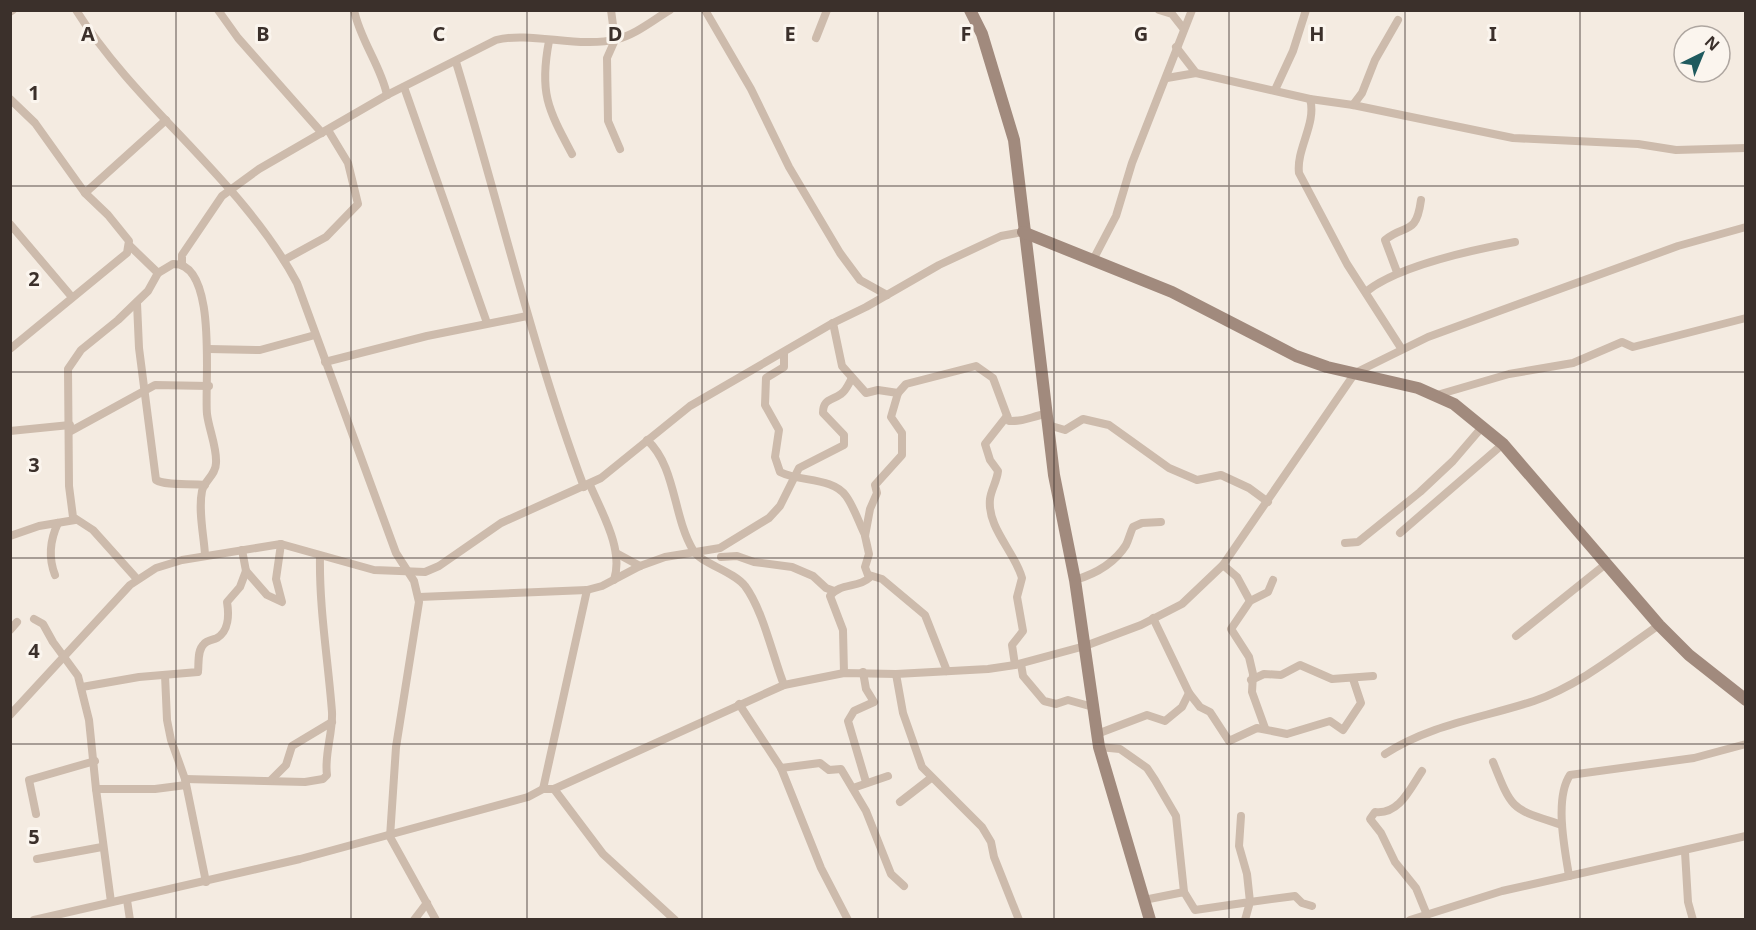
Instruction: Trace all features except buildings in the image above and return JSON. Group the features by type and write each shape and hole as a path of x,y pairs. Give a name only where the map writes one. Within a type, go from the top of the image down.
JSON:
{"main road":[{"path":"970,10 982,34 1014,140 1023,232 1054,475 1075,580 1098,741 1150,920"},
{"path":"1023,232 1172,292 1296,356 1437,395 1483,426 1503,444 1659,625 1689,656 1746,700"}],"street":[{"path":"76,10 121,72 228,191 284,260 297,283 396,553 406,572 414,581 419,597 396,747 390,837 436,920"},
{"path":"218,10 238,38 325,131 348,163 358,204 326,237 284,260"},
{"path":"354,10 362,36 384,82 387,95"},
{"path":"611,10 615,40 607,58 608,121 620,149"},
{"path":"75,520 69,486 70,428 67,383 71,363 81,350 136,303 153,285 158,273 177,265 207,222 210,210 228,191 259,169 387,95 505,38 549,41 615,40 670,10"},
{"path":"705,10 751,89 789,167 840,253 860,280 887,295"},
{"path":"816,38 827,10"},
{"path":"1159,10 1172,14 1183,28"},
{"path":"1094,260 1116,216 1132,163 1167,78 1183,28 1192,10"},
{"path":"1275,90 1293,51 1306,10"},
{"path":"1353,105 1362,93 1375,60 1398,20"},
{"path":"549,41 543,82 558,128 572,154"},
{"path":"1176,47 1196,73"},
{"path":"456,62 499,207 527,316 587,486 616,553 618,567 614,580"},
{"path":"1167,78 1196,73 1310,99 1353,105 1513,138 1638,144 1676,150 1746,148"},
{"path":"404,87 472,273 487,323"},
{"path":"10,99 35,123 85,193 108,215 130,246 158,273"},
{"path":"1310,99 1305,140 1298,162 1299,173 1347,264 1401,348"},
{"path":"85,193 166,120"},
{"path":"1397,272 1385,240 1409,228 1416,220 1421,200"},
{"path":"10,224 72,296"},
{"path":"34,920 206,882 390,837 528,797 543,789 554,789 784,685 844,673 896,674 1018,664 1085,646 1182,604 1223,565 1355,373 1401,348 1678,246 1746,227"},
{"path":"10,715 137,579 156,568 205,555 281,544 374,570 425,572 439,566 501,523 543,502 587,486 690,405 784,353 833,322 970,250 1001,236 1023,232"},
{"path":"1366,291 1397,272 1479,249 1515,242"},
{"path":"10,335 14,346 72,296 122,258 130,246"},
{"path":"177,265 191,274 198,288 209,350 207,412 216,464 205,485 202,508 205,555"},
{"path":"136,303 144,391 156,480 162,484 183,482 205,485"},
{"path":"325,362 487,323 527,316"},
{"path":"1437,395 1509,374 1573,363 1622,342 1633,347 1746,318"},
{"path":"833,322 837,352 842,366 852,378 866,393 878,390 898,393"},
{"path":"209,350 260,350 315,334"},
{"path":"784,353 784,368 766,378 765,405 779,430 776,457 780,472 792,478 833,485 846,495 865,536 869,554 865,567 869,575 867,581 834,591 830,596 843,630 844,673"},
{"path":"865,536 870,508 877,493 875,485 902,455 902,433 891,417 898,393 906,384 975,366 993,378 1010,421 1025,422 1035,416 1065,430 1083,419 1109,425 1169,468 1197,480 1221,475 1250,488 1268,502"},
{"path":"720,557 769,518 780,506 799,468 844,445 844,435 823,414 823,406 828,400 843,394 852,378"},
{"path":"10,431 70,428 155,385 208,386"},
{"path":"1007,416 986,444 990,460 998,471 990,500 993,514 1006,549 1022,578 1017,597 1023,631 1012,645 1023,676 1044,701 1056,704 1068,700 1093,707"},
{"path":"1345,543 1358,542 1420,492 1453,461 1483,426"},
{"path":"647,441 658,451 671,481 680,524 694,552"},
{"path":"1400,533 1503,444"},
{"path":"10,536 39,526 75,520 83,521 137,579"},
{"path":"1075,580 1113,561 1128,542 1133,527 1142,523 1161,522"},
{"path":"55,575 50,564 51,538 58,523"},
{"path":"242,550 246,571 267,596 282,602 276,579 281,544"},
{"path":"694,552 720,557 748,592 784,685"},
{"path":"419,597 587,590 602,586 640,566 694,552 720,557 737,556 754,562 792,567 813,576 834,591"},
{"path":"616,553 640,566"},
{"path":"96,789 154,789 186,782 270,780 305,782 323,779 327,775 325,758 332,722 320,608 320,556"},
{"path":"1516,636 1607,562"},
{"path":"1223,565 1237,577 1250,601"},
{"path":"82,687 198,672 200,650 205,642 218,637 225,629 227,602 240,587 246,571"},
{"path":"869,575 882,579 925,615 947,671"},
{"path":"1265,728 1252,692 1249,657 1231,629 1250,601 1268,592 1273,580"},
{"path":"543,789 587,590"},
{"path":"1153,618 1189,693 1200,707 1214,717 1229,741 1257,728 1287,734 1330,721 1343,730 1361,703 1353,679"},
{"path":"34,619 43,624 63,657 78,675 82,687 95,760 102,847 111,902"},
{"path":"10,630 17,622"},
{"path":"1385,754 1409,739 1448,724 1535,700 1559,690 1659,625"},
{"path":"1251,680 1264,674 1281,675 1300,666 1332,679 1373,676"},
{"path":"863,672 866,689 873,702 854,711 848,721 866,782"},
{"path":"896,674 897,690 922,767 982,827 992,842 994,857 1019,920"},
{"path":"165,675 163,689 167,720 171,740 186,782 206,882"},
{"path":"1098,741 1147,715 1165,722 1182,707 1189,693"},
{"path":"739,704 781,768 821,868 848,920"},
{"path":"270,780 286,765 292,746 332,722"},
{"path":"1098,741 1120,749 1148,768 1176,816 1184,892 1195,910 1295,896 1302,903 1312,906"},
{"path":"1569,876 1562,825 1565,783 1570,775 1694,758 1746,744"},
{"path":"36,814 29,780 95,760"},
{"path":"1493,762 1508,798 1516,808 1562,825"},
{"path":"781,768 821,763 829,770 842,769 866,811 891,874 904,886"},
{"path":"1422,771 1396,808 1387,813 1375,812 1370,819 1381,833 1395,862 1416,888 1427,915"},
{"path":"853,788 888,776"},
{"path":"900,802 931,778"},
{"path":"554,789 603,854 626,877 658,901 675,920"},
{"path":"1241,816 1239,846 1247,874 1250,902 1245,920"},
{"path":"1410,920 1502,891 1746,837"},
{"path":"37,858 102,847"},
{"path":"1685,852 1688,902 1693,920"},
{"path":"1144,900 1184,892"},
{"path":"128,900 130,920"},
{"path":"414,920 427,903"}]}
